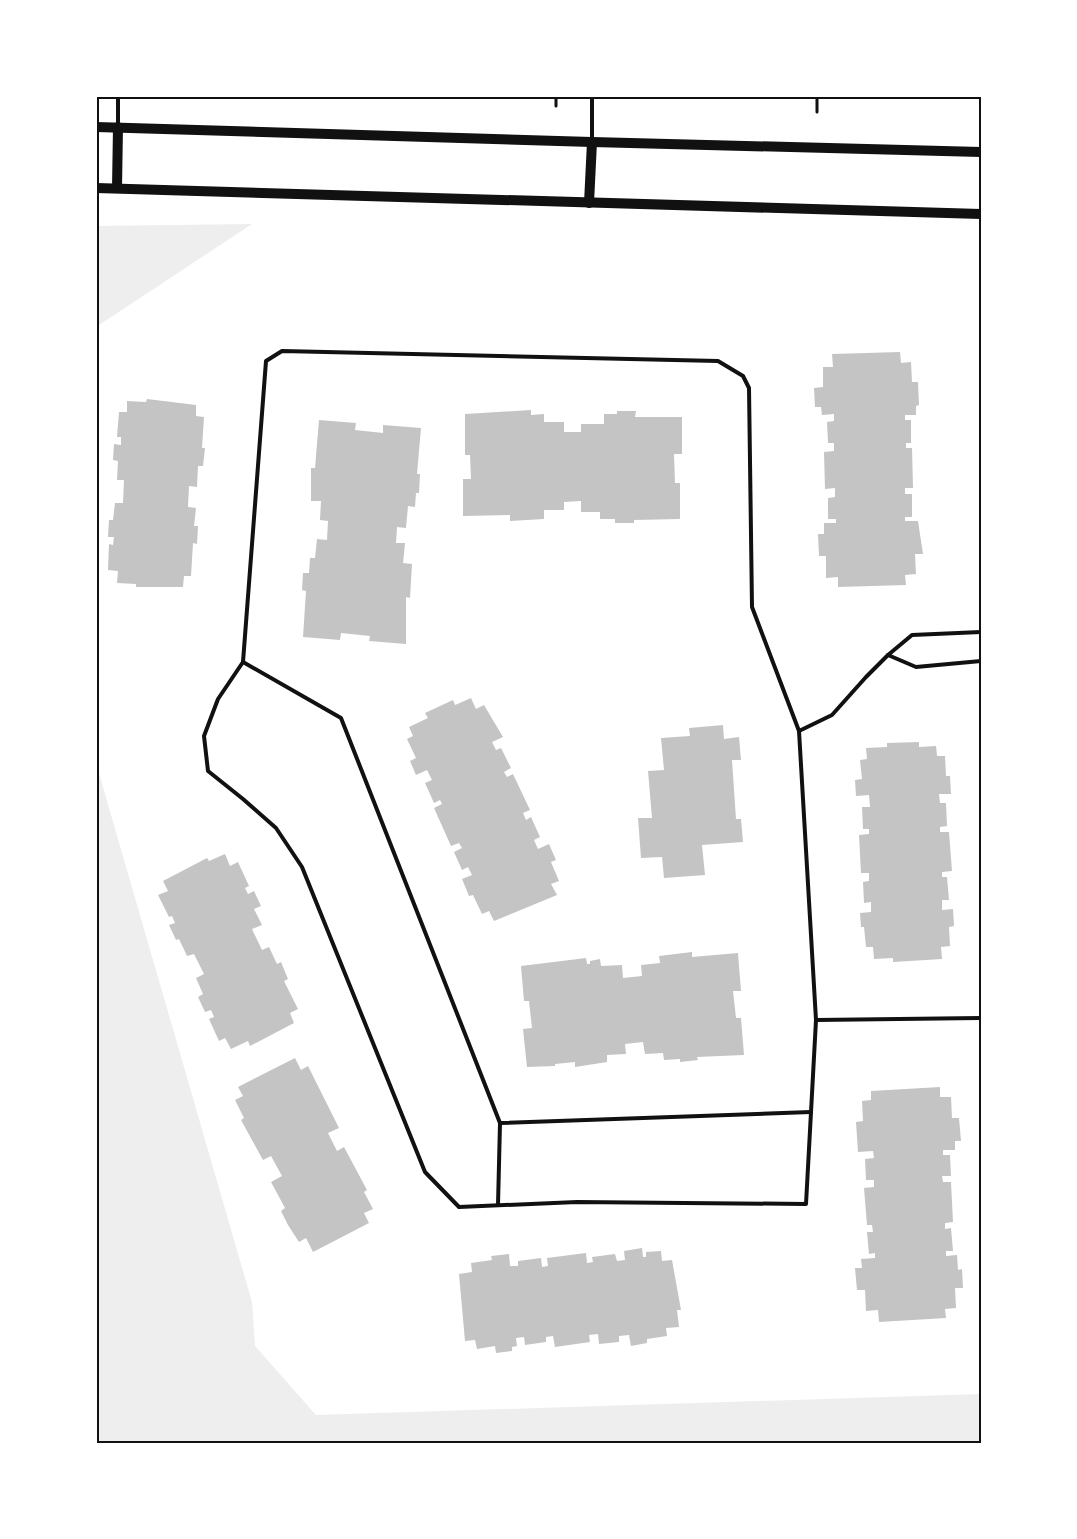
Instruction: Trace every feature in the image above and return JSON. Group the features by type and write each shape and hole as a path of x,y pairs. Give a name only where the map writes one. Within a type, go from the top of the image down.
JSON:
{"main road":[{"path":"96,127 981,152"},
{"path":"118,127 118,188"},
{"path":"589,202 592,142"},
{"path":"96,188 981,214"}],"lane":[{"path":"118,96 118,127"},
{"path":"592,96 592,142"},
{"path":"282,352 718,361 743,376 749,388 752,607 799,731 816,1020 806,1204 577,1202 459,1207 425,1172 302,867 276,828 208,770 204,736 218,699 243,662 266,361 282,352"},
{"path":"799,731 832,715 888,655 912,635 981,632"},
{"path":"888,655 916,667 981,661"},
{"path":"243,662 341,718 500,1123 498,1205"},
{"path":"816,1020 981,1018"},
{"path":"500,1123 811,1112"}],"path":[{"path":"556,96 556,106"},
{"path":"817,96 817,112"}],"shaded area":[{"path":"252,224 96,327 96,226"},
{"path":"96,763 252,1302 255,1346 316,1415 981,1394 981,1443 96,1443"}],"building":[{"path":"900,352 901,363 911,362 912,382 918,382 919,405 916,406 916,415 905,415 905,420 911,420 911,443 906,443 906,448 912,448 913,488 905,488 905,494 912,494 912,517 905,517 905,521 918,521 923,554 915,554 916,574 905,575 906,585 838,587 838,577 826,578 826,556 819,556 818,534 824,534 824,523 836,523 836,519 828,519 828,498 835,497 835,488 825,489 824,452 834,451 834,443 828,443 827,422 834,421 834,414 822,415 821,407 815,407 814,388 823,387 823,367 833,367 832,354"},
{"path":"147,399 196,405 196,416 204,417 202,448 205,448 203,466 198,466 197,487 189,486 188,507 196,508 194,526 198,526 197,544 193,543 191,576 184,576 183,587 136,587 136,584 117,583 118,571 108,570 109,544 113,545 114,537 108,537 109,520 113,520 115,503 123,503 124,480 117,480 118,461 113,460 114,444 121,445 121,437 117,437 119,412 127,412 127,401 146,402"},
{"path":"531,410 531,415 544,414 544,422 564,422 564,432 581,432 581,424 604,424 604,414 617,414 617,411 636,411 635,417 682,417 682,454 674,454 675,483 680,483 680,519 634,520 634,523 615,523 615,519 600,519 600,512 581,512 581,501 564,502 564,510 544,510 544,519 510,521 510,515 463,516 463,479 471,479 470,455 465,455 465,414"},
{"path":"319,420 356,423 355,430 383,433 383,425 421,428 417,474 420,474 419,493 416,493 415,507 408,506 406,528 397,527 396,543 405,543 403,563 412,564 410,598 406,597 406,644 369,641 370,636 341,633 340,640 303,637 306,591 302,590 303,573 309,573 310,558 315,558 317,539 327,540 328,521 320,520 321,501 311,501 311,468 315,468"},
{"path":"471,698 476,709 484,705 503,737 492,742 496,750 501,748 511,768 504,772 507,777 513,774 530,810 523,813 526,820 531,817 540,837 534,840 538,849 549,844 556,860 551,862 559,881 551,884 557,895 494,921 489,911 482,914 473,895 469,896 462,879 472,875 468,867 462,870 454,852 462,848 459,843 451,846 434,808 442,804 440,800 434,803 425,783 432,780 427,770 416,775 410,761 416,758 407,739 413,736 409,727 428,718 425,713 453,700 455,705"},
{"path":"723,725 724,739 739,737 741,760 732,760 736,819 741,819 743,842 702,845 705,875 664,878 662,857 641,858 638,818 652,818 648,771 664,770 661,738 690,736 689,728"},
{"path":"919,742 919,747 936,746 937,756 945,756 946,776 950,776 951,794 939,794 940,803 946,803 947,826 940,827 940,832 949,832 952,871 942,872 942,877 947,877 949,900 942,900 942,910 953,909 954,926 949,927 950,946 941,947 942,959 893,962 893,958 874,959 873,947 866,947 864,927 861,927 860,913 871,912 871,902 864,903 863,882 869,881 869,873 861,873 859,835 869,834 869,829 863,829 862,807 870,807 869,795 856,796 855,780 862,779 860,760 867,759 866,748 887,747 887,743"},
{"path":"225,854 230,866 238,862 249,886 245,888 248,894 254,891 261,906 254,909 262,925 252,929 262,950 269,947 277,964 281,962 288,979 284,981 298,1009 290,1013 294,1023 250,1046 248,1041 231,1049 225,1038 219,1041 209,1019 214,1017 211,1010 205,1012 198,997 203,994 196,978 204,974 194,954 187,956 179,939 176,940 169,925 175,923 172,916 169,917 158,895 168,891 163,881 207,858 209,861"},
{"path":"692,952 692,957 738,953 741,991 733,991 736,1018 741,1018 744,1055 697,1057 698,1060 680,1062 680,1059 664,1060 663,1053 645,1054 643,1042 625,1044 626,1054 607,1055 607,1062 575,1067 575,1062 555,1064 555,1066 527,1067 523,1029 532,1028 529,1001 524,1001 521,966 586,958 587,964 590,964 590,961 600,959 601,966 622,965 623,978 642,976 641,965 660,963 659,956"},
{"path":"295,1058 301,1070 308,1066 339,1128 328,1133 337,1151 344,1147 367,1190 364,1192 373,1209 364,1213 369,1223 313,1252 306,1238 299,1242 288,1225 281,1211 285,1208 271,1182 282,1176 271,1156 263,1160 241,1120 244,1118 235,1100 243,1096 238,1087"},
{"path":"940,1087 940,1097 951,1097 952,1118 959,1118 961,1141 955,1141 955,1150 943,1150 943,1155 950,1155 951,1176 942,1176 943,1182 951,1182 953,1222 945,1223 945,1229 951,1228 953,1251 946,1251 946,1256 957,1255 958,1270 962,1269 963,1288 955,1288 956,1308 945,1309 946,1318 879,1322 878,1310 866,1311 865,1290 857,1290 855,1268 862,1268 861,1259 875,1258 875,1253 869,1254 867,1232 873,1232 872,1225 867,1225 864,1188 874,1187 874,1180 866,1180 865,1159 874,1158 873,1151 858,1152 856,1122 863,1121 862,1101 871,1100 871,1091"},
{"path":"642,1248 643,1257 646,1257 646,1252 661,1251 662,1261 672,1260 681,1310 677,1310 679,1327 666,1328 667,1336 647,1339 647,1343 631,1346 629,1335 619,1336 619,1342 599,1344 598,1334 589,1335 590,1342 555,1347 553,1336 546,1337 546,1342 525,1345 524,1337 516,1338 517,1346 512,1347 512,1351 496,1353 495,1346 477,1349 475,1340 465,1341 459,1274 472,1272 471,1263 492,1260 491,1256 509,1254 510,1266 518,1266 518,1261 541,1258 542,1267 548,1266 547,1258 586,1253 587,1263 593,1262 592,1257 615,1254 617,1261 625,1260 624,1251"}]}
